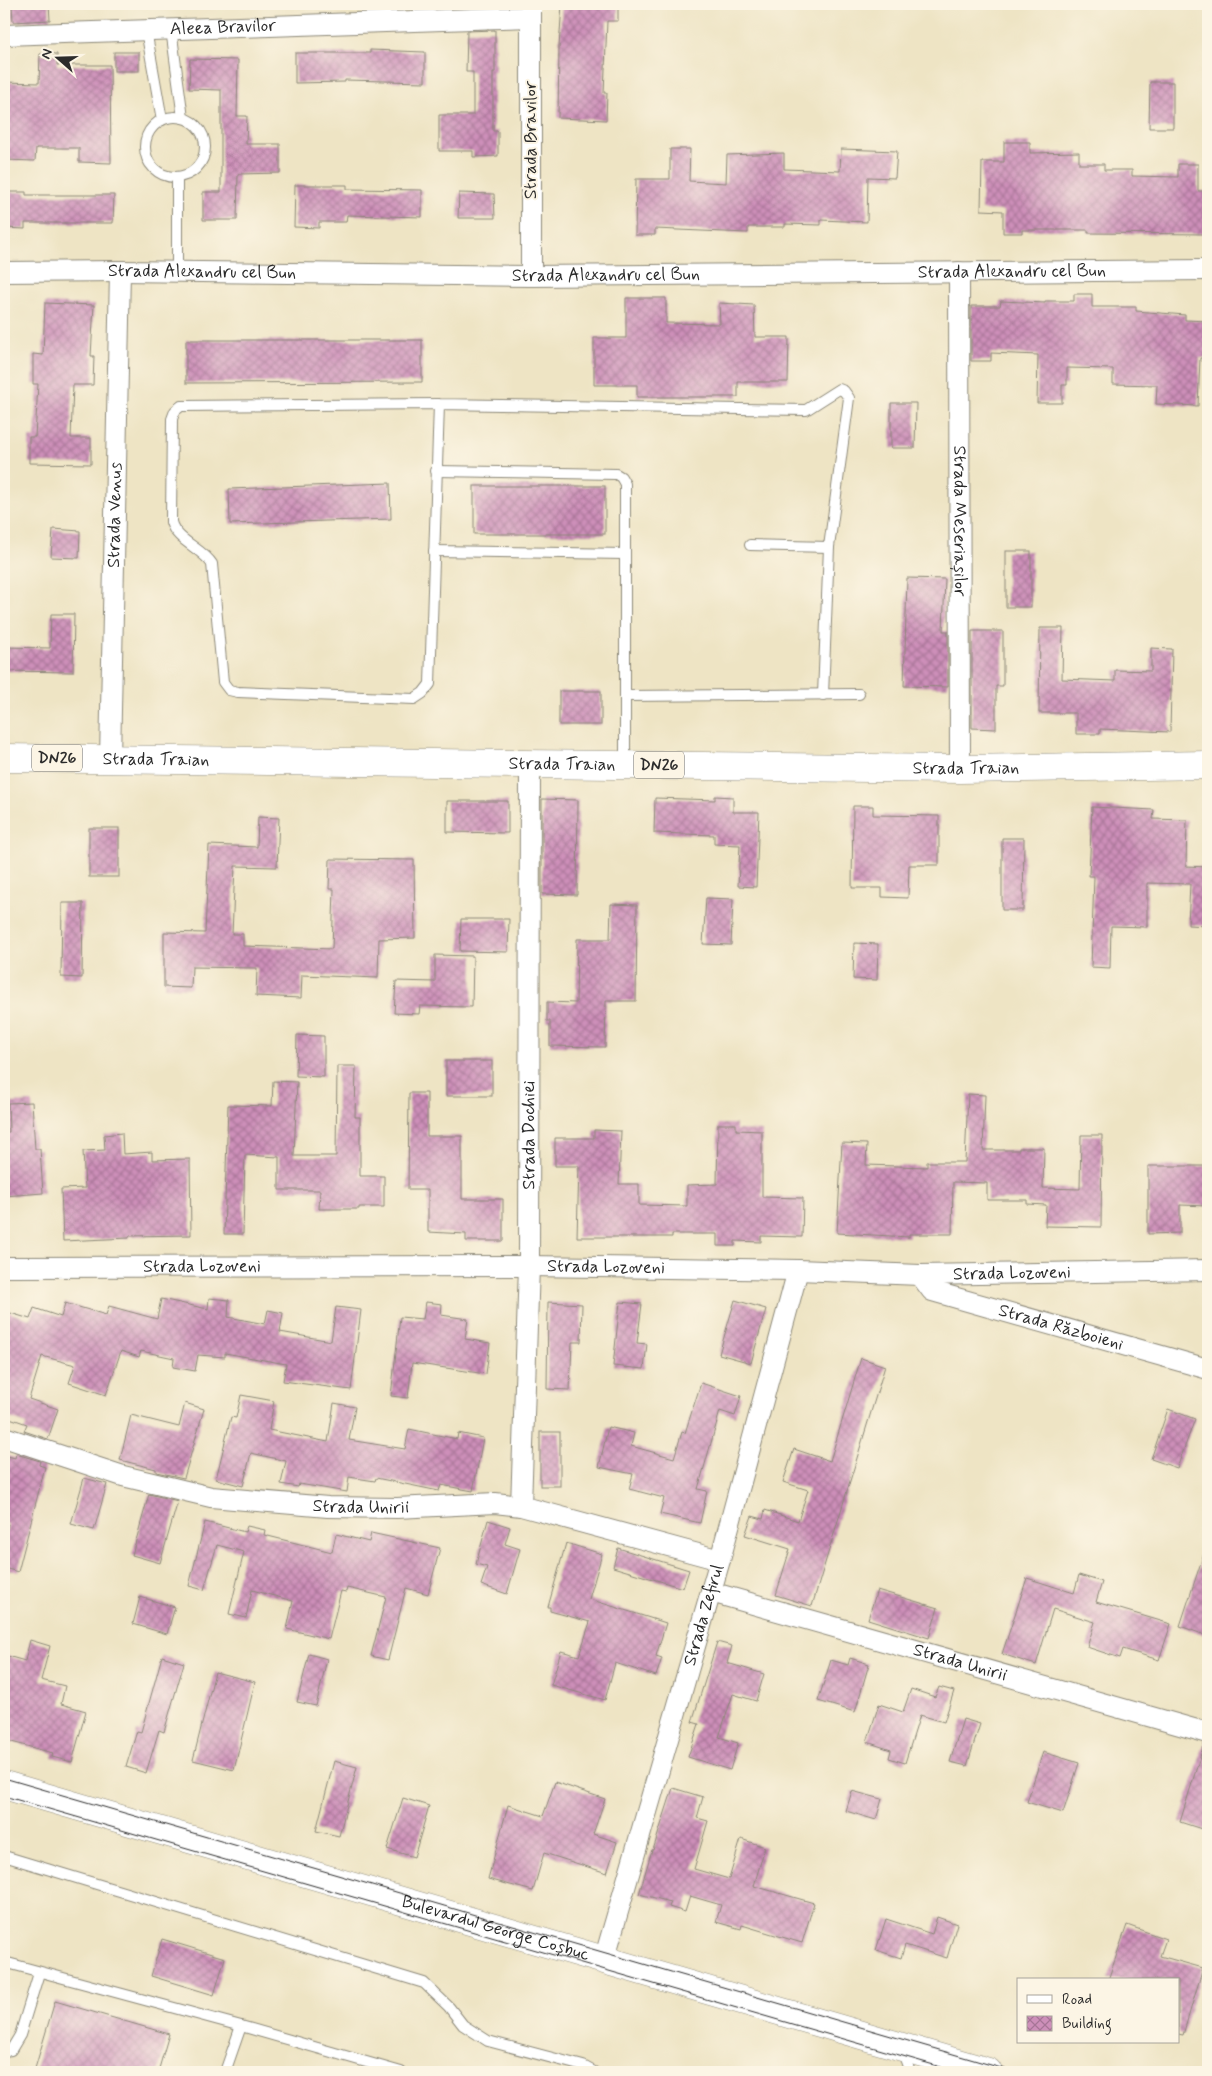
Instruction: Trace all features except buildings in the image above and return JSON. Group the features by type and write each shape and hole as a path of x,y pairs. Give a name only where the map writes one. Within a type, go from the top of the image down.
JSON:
{"main road":[{"name":"Strada Traian","path":"4,758 960,769 1208,765"},
{"name":"Bulevardul George Coșbuc","path":"4,1785 988,2072"}],"street":[{"name":"Aleea Bravilor","path":"4,35 171,29 531,11"},
{"name":"Strada Bravilor","path":"531,11 531,276"},
{"name":"Strada Alexandru cel Bun","path":"4,272 178,271 531,276 1208,270"},
{"name":"Strada Venus","path":"110,759 120,271"},
{"name":"Strada Meseriașilor","path":"958,272 960,769"},
{"name":"Strada Dochiei","path":"521,1506 529,1266 530,765"},
{"name":"Strada Lozoveni","path":"4,1268 529,1266 798,1270 920,1275 1208,1270"},
{"name":"Strada Zefirul","path":"604,1960 720,1560 798,1270"},
{"name":"Strada Războieni","path":"920,1275 932,1291 1208,1369"},
{"name":"Strada Unirii","path":"4,1437 123,1476 228,1499 328,1507 397,1508 495,1502 521,1506 720,1560"},
{"name":"Strada Unirii","path":"711,1592 1208,1734"}],"lane":[{"path":"171,29 183,118"},
{"path":"146,30 162,120"},
{"path":"173,117 183,118 191,122 202,134 204,155 199,165 191,172 178,177 158,173 151,166 146,156 146,138 150,129 162,120 173,117"},
{"path":"178,177 178,271"},
{"path":"439,404 430,684 423,693 414,699 238,692 229,690 223,682 212,564 208,558 178,534 171,522 172,419 175,411 181,406 439,404 806,410 839,389 844,391 849,398 829,547 823,694"},
{"path":"436,471 616,474 621,477 625,484 625,765"},
{"path":"750,545 829,547"},
{"path":"434,551 625,554"},
{"path":"625,696 859,694"},
{"path":"4,1856 424,1983 449,2007 463,2025 488,2041 583,2066 594,2072"},
{"path":"4,1962 241,2026 401,2072"},
{"path":"4,2051 11,2050 20,2035 39,1973"},
{"path":"225,2072 241,2026"},
{"path":"901,2047 910,2072"}],"tram line":[{"path":"4,1778 1015,2072"},
{"path":"4,1796 958,2072"}]}
